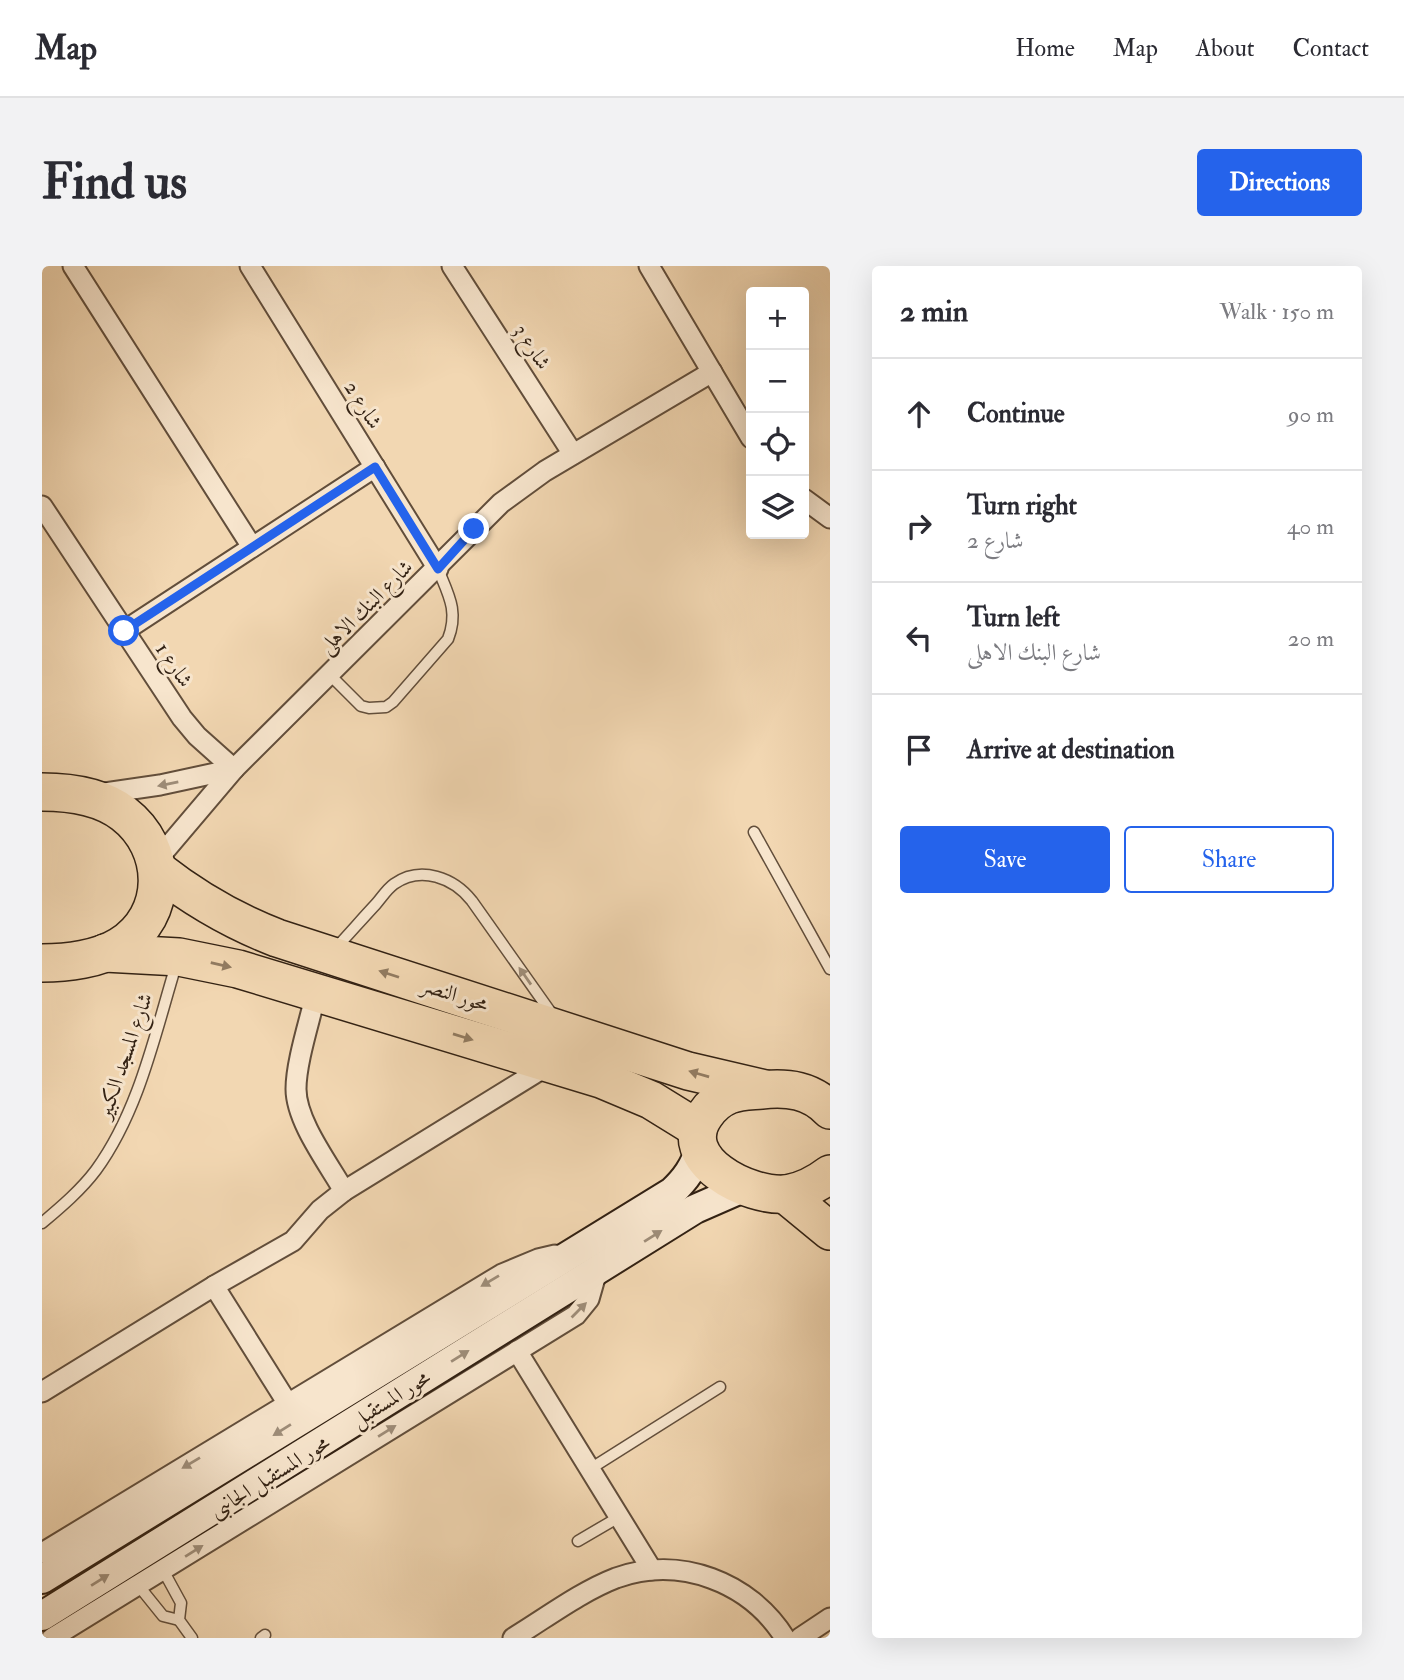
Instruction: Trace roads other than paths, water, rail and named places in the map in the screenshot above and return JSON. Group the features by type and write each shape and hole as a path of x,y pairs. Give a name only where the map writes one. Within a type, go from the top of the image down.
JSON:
{"highway":[{"path":"42,792 84,796 105,803 124,814 144,835 157,866 156,900 142,927 119,947 79,959 42,963"},
{"name":"محور النصر","path":"157,866 191,895 226,916 557,1047 675,1113 699,1139 719,1172 743,1188"},
{"name":"محور النصر","path":"105,953 179,957 237,969 316,993 557,1047 804,1093"},
{"path":"699,1139 708,1110 730,1095 804,1093"},
{"path":"743,1188 785,1194 811,1187 830,1174"},
{"path":"785,1194 830,1231"}],"street":[{"path":"74,266 252,547"},
{"name":"شارع 2","path":"250,266 438,569"},
{"name":"شارع 3","path":"452,266 573,454"},
{"path":"649,266 746,430"},
{"name":"شارع البنك الاهلى","path":"157,866 234,769 438,569 501,503 545,471 712,372"},
{"path":"124,631 375,467"},
{"path":"809,503 830,519"},
{"name":"شارع 1","path":"42,506 182,718 197,736 234,769"},
{"path":"84,796 160,785 234,769"},
{"path":"316,993 297,1078 297,1100 304,1121 344,1191"},
{"path":"42,1392 214,1286 293,1241 320,1210 344,1191 557,1047"},
{"name":"محور المستقبل","path":"42,1579 323,1394 577,1250 672,1192 685,1180 694,1166 699,1139"},
{"name":"محور المستقبل","path":"42,1616 695,1209 743,1188"},
{"name":"محور المستقبل الجانبى","path":"52,1638 581,1311 589,1299 597,1271"},
{"path":"214,1286 288,1404"},
{"path":"517,1351 652,1570"},
{"path":"42,1553 288,1404 323,1394"},
{"path":"513,1638 600,1585 652,1570 687,1572 729,1585 765,1610 785,1638"},
{"path":"800,1638 830,1618"}],"lane":[{"path":"330,675 362,706 378,709 393,702 448,639 452,628 453,609 438,569"},
{"path":"754,832 830,969"},
{"path":"330,955 394,884 414,876 425,875 447,880 465,892 472,901 557,1047"},
{"name":"شارع المسجد الكبير","path":"42,1223 68,1201 95,1171 118,1136 134,1098 179,957"},
{"path":"590,1469 720,1387"},
{"path":"578,1541 619,1517"},
{"path":"163,1570 181,1603 179,1620 192,1638"},
{"path":"138,1585 158,1612 168,1619 179,1620"}]}
